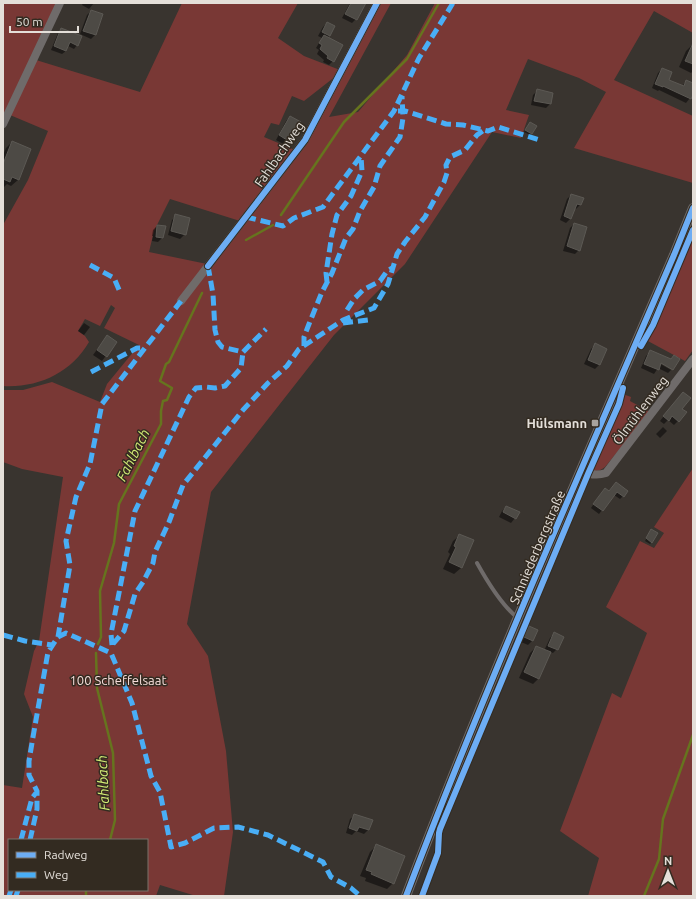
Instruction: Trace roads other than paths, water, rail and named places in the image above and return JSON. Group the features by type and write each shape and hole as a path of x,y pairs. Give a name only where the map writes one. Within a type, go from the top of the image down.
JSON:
{"street":[{"path":"3,124 60,3"},
{"name":"Fahlbachweg","path":"181,301 305,140 377,3"},
{"name":"Schniederbergstraße","path":"406,896 441,803 693,208"},
{"name":"Ölmühlenweg","path":"581,471 594,475 606,473 693,359"}],"lane":[{"path":"477,563 495,592 519,618"}],"waterway":[{"path":"281,215 344,122 407,59 439,3"},
{"name":"Fahlbach","path":"246,240 273,225"},
{"name":"Fahlbach","path":"98,644 101,637 100,591 114,543 119,504 161,424 163,401 167,400 172,388 160,381 166,364 169,362 202,293"},
{"name":"Fahlbach","path":"96,653 97,688 113,753 115,820 110,839"},
{"path":"644,896 659,859 663,819 693,735"},
{"name":"Fahlbach","path":"86,891 86,896"}],"place":[{"name":"Hülsmann","path":"595,423"}],"park label":[{"name":"100 Scheffelsaat","path":"118,680"}]}
